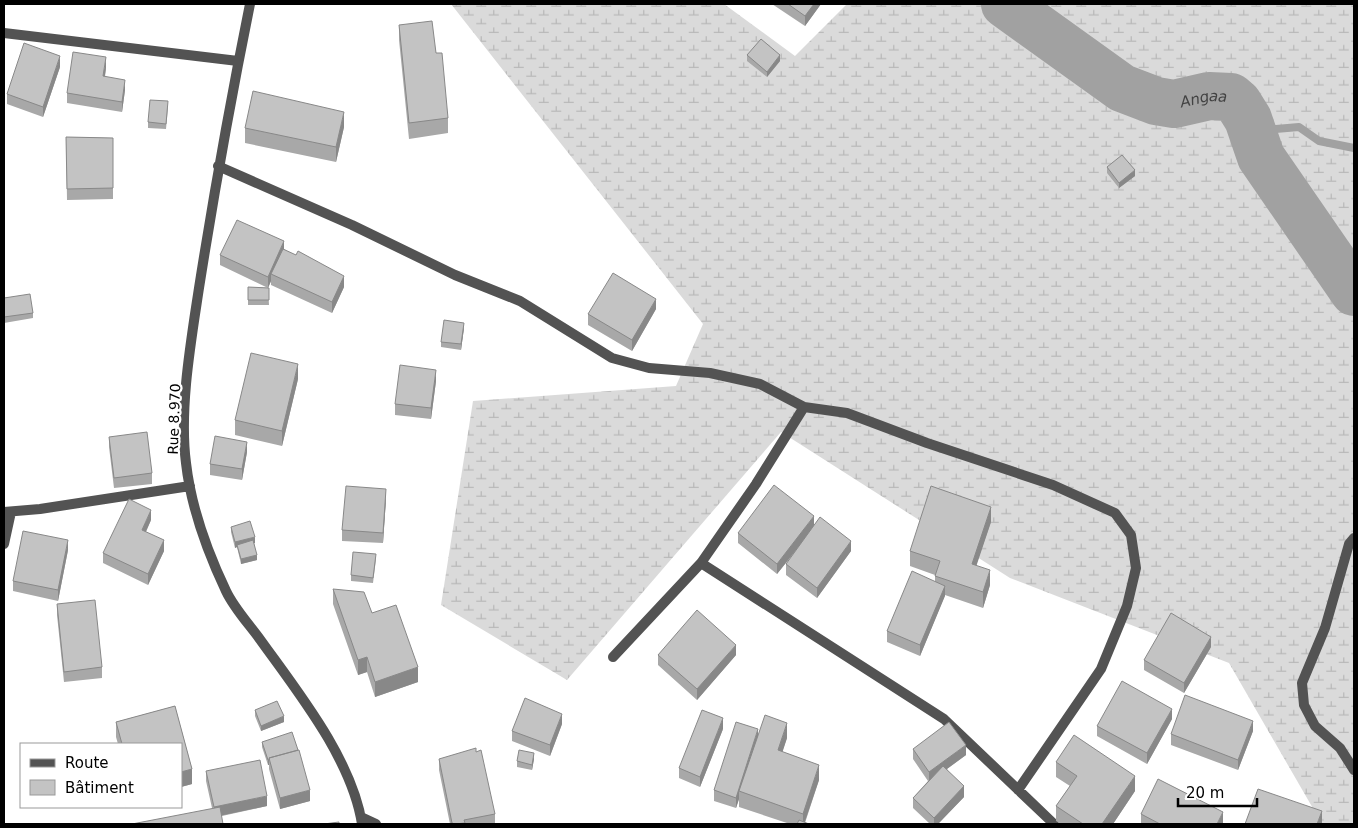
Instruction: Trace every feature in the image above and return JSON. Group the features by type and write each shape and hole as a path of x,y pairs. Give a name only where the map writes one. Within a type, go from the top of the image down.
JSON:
{"street":[{"name":"Rue 8.970","path":"250,4 218,166 195,318 184,428 190,486 205,542 228,594 291,683 337,754 349,780 361,821"},
{"path":"4,33 238,61"},
{"path":"218,166 352,224 456,275 520,301 612,358 649,368 710,373 760,384 804,407 847,413 927,443 1053,485 1115,513 1131,536 1136,568 1127,606 1101,669 1018,790"},
{"path":"613,657 701,563 756,484 804,407"},
{"path":"4,544 8,512 190,486"},
{"path":"1354,538 1349,544 1325,628 1302,682 1304,705 1315,726 1340,748 1354,770"},
{"path":"701,563 834,646 944,719 1054,824"},
{"path":"361,821 376,824"}],"green space":[{"path":"451,4 724,4 795,56 847,4 1354,4 1354,824 1322,824 1229,663 1010,578 781,432 567,680 441,605 473,401 676,386 703,324"}],"building":[{"path":"788,4 814,4 805,16"},
{"path":"432,21 436,53 442,53 448,118 409,123 399,25"},
{"path":"761,39 780,55 767,72 747,55"},
{"path":"24,43 60,56 43,107 7,94"},
{"path":"73,52 106,57 103,76 125,80 122,102 67,93"},
{"path":"253,91 344,112 336,147 245,128"},
{"path":"150,100 168,101 166,124 148,122"},
{"path":"66,137 113,138 113,188 67,189"},
{"path":"1122,155 1135,170 1119,183 1107,167"},
{"path":"237,220 284,241 268,277 220,255"},
{"path":"283,249 296,255 298,251 344,276 332,302 271,274"},
{"path":"613,273 656,299 632,340 588,314"},
{"path":"248,287 269,288 269,300 248,300"},
{"path":"30,294 33,313 4,317 4,298"},
{"path":"444,320 464,323 461,344 441,342"},
{"path":"251,353 298,364 282,431 235,420"},
{"path":"400,365 436,370 431,408 395,404"},
{"path":"147,432 152,473 114,478 109,437"},
{"path":"215,436 247,442 242,469 210,464"},
{"path":"774,485 814,516 777,564 738,533"},
{"path":"346,486 386,489 383,533 342,530"},
{"path":"931,486 991,507 972,564 990,570 983,592 935,576 940,561 910,551"},
{"path":"129,499 151,510 142,530 164,540 148,574 103,553"},
{"path":"820,517 851,541 817,588 786,564"},
{"path":"250,521 255,537 235,542 231,527"},
{"path":"23,531 68,540 58,590 13,581"},
{"path":"253,540 257,555 241,559 237,545"},
{"path":"353,552 376,554 373,578 351,575"},
{"path":"912,571 945,586 920,645 887,631"},
{"path":"333,589 364,592 372,613 396,605 418,667 375,682 367,657 358,660"},
{"path":"95,600 102,667 64,672 57,604"},
{"path":"697,610 736,645 697,689 658,655"},
{"path":"1171,613 1211,637 1184,683 1144,660"},
{"path":"1122,681 1172,709 1147,753 1097,726"},
{"path":"1185,695 1253,721 1238,760 1171,734"},
{"path":"525,698 562,714 550,745 512,731"},
{"path":"277,701 284,716 261,726 255,710"},
{"path":"175,706 192,769 182,772 182,743 122,743 116,722"},
{"path":"702,710 723,718 700,777 679,768"},
{"path":"765,715 787,723 778,750 819,765 803,814 739,791"},
{"path":"736,722 758,729 736,798 714,790"},
{"path":"949,722 966,745 929,772 913,749"},
{"path":"292,732 298,750 269,758 268,760 262,742"},
{"path":"1074,735 1135,776 1102,824 1083,824 1056,806 1077,776 1056,762"},
{"path":"476,748 476,752 481,750 495,814 464,820 465,823 454,824 452,823 439,759"},
{"path":"299,750 310,790 280,798 269,758"},
{"path":"519,750 534,753 532,765 517,761"},
{"path":"260,760 267,796 214,807 206,771"},
{"path":"943,766 964,786 934,818 913,798"},
{"path":"1158,779 1223,812 1217,824 1160,824 1141,814"},
{"path":"1258,789 1322,811 1317,824 1245,824"},
{"path":"220,807 223,824 132,824"},
{"path":"799,820 809,824 797,824"}],"waterway":[{"name":"Angaa","path":"1005,4 1122,88 1156,101 1174,104 1209,96 1231,97 1238,103 1248,119 1261,157 1354,292"},
{"path":"1252,131 1299,127 1319,141 1354,148"}]}
